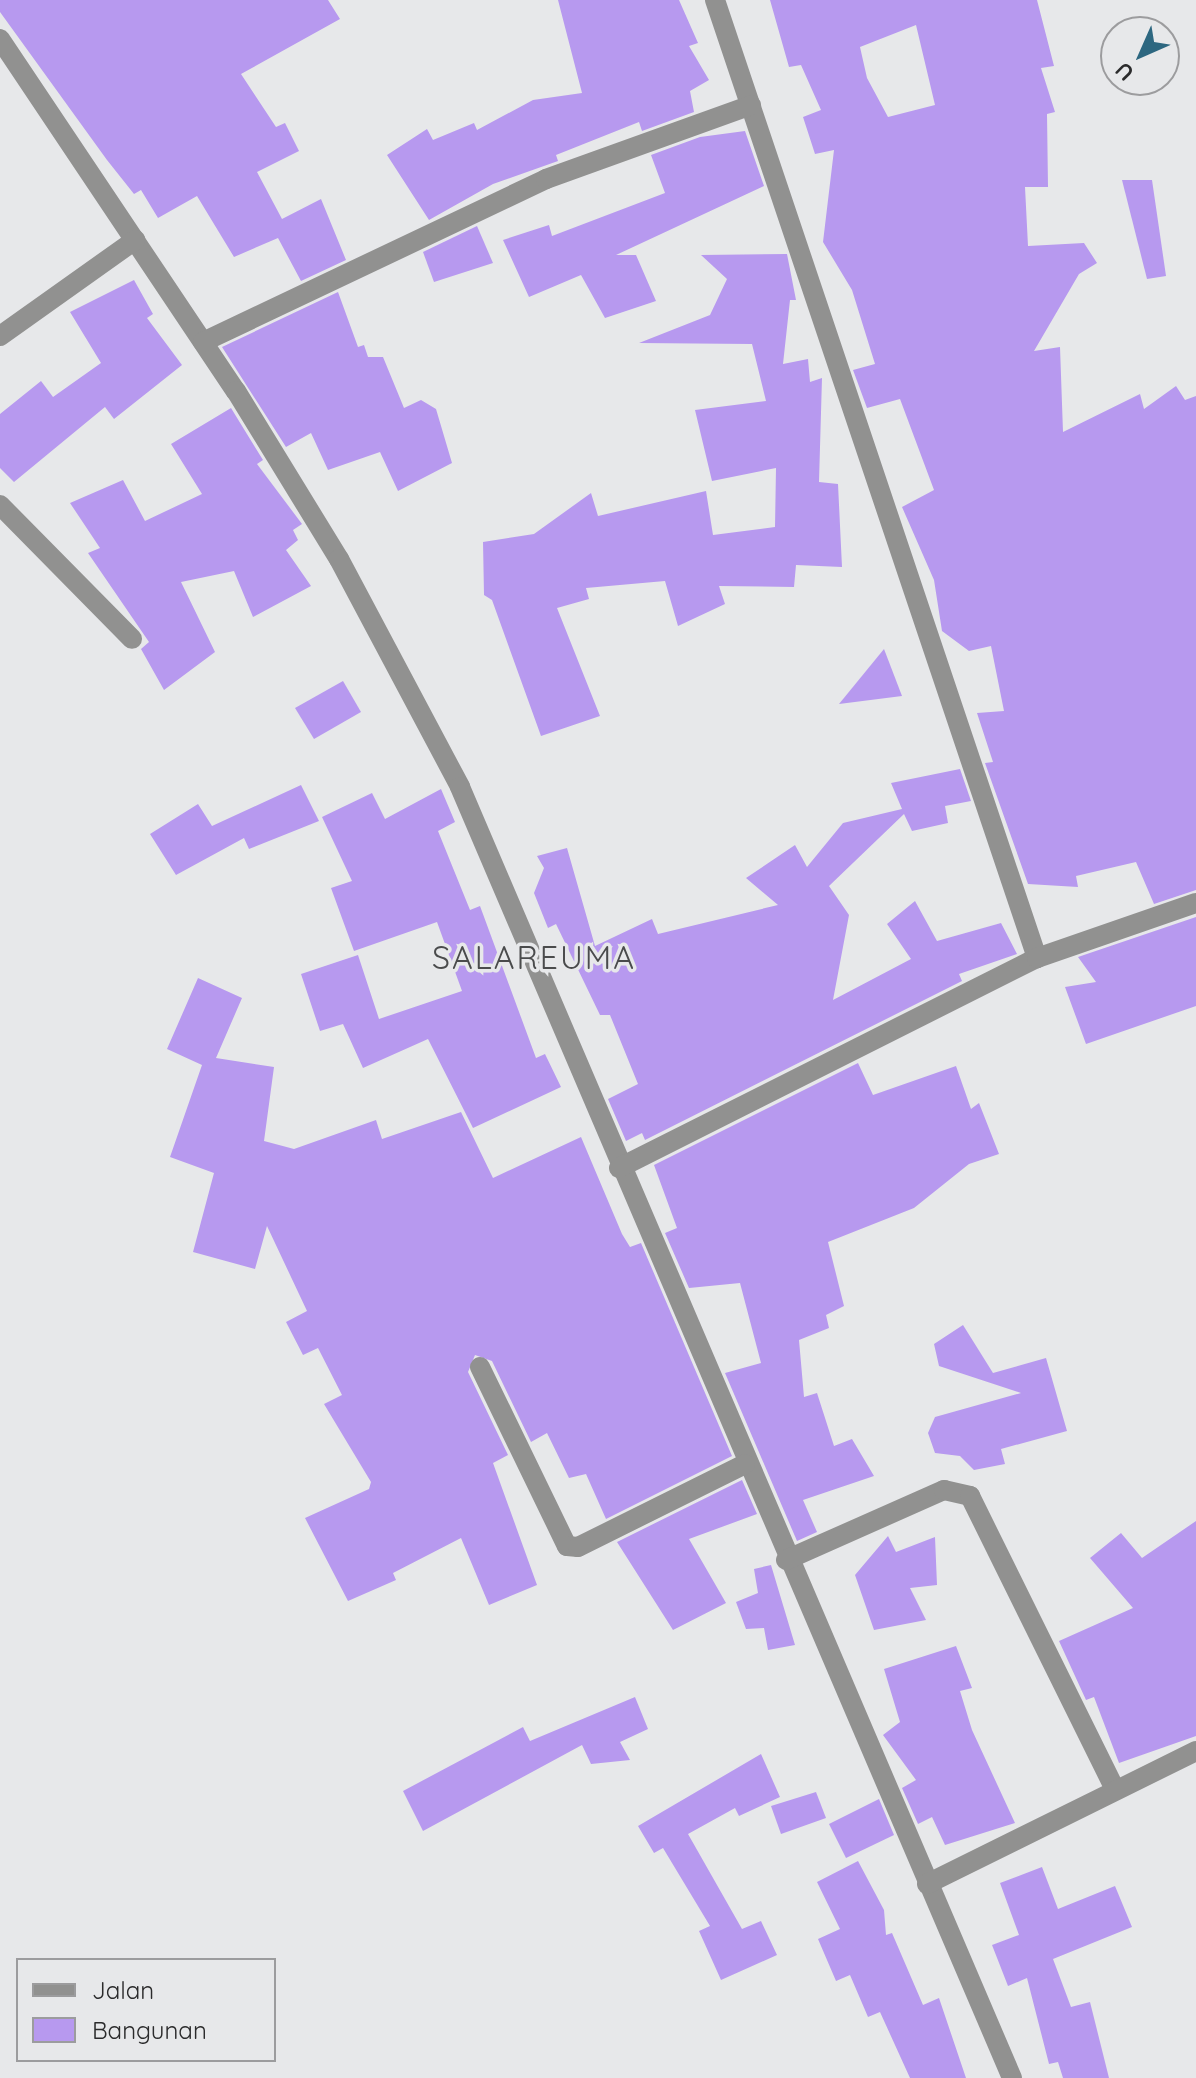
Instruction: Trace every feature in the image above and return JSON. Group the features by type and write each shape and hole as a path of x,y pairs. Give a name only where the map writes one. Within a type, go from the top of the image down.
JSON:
{"street":[{"path":"715,0 1037,958"},
{"path":"0,39 203,342 403,672 472,814 786,1560 1012,2078"},
{"path":"203,342 546,179 751,105"},
{"path":"0,336 135,240"},
{"path":"0,505 132,639"},
{"path":"619,1168 1037,958 1196,903"},
{"path":"480,1367 567,1546 578,1547 745,1464"},
{"path":"786,1560 944,1490 963,1491 979,1506 1114,1788"},
{"path":"927,1884 1114,1788 1196,1751"}],"building":[{"path":"0,0 328,0 340,19 241,74 276,127 285,123 299,151 257,172 282,219 321,199 346,260 301,281 278,238 234,257 197,196 158,218 141,190 134,194 107,160 0,12"},
{"path":"558,0 679,0 698,43 689,46 709,80 690,91 694,112 642,131 639,122 556,155 558,161 493,184 429,220 387,155 427,129 433,140 474,123 477,130 533,100 582,93"},
{"path":"770,0 1037,0 1054,66 1041,68 1055,112 1047,114 1048,187 1025,187 1028,246 1084,243 1097,263 1079,274 1034,351 1060,347 1063,432 1140,394 1144,409 1176,386 1185,400 1196,396 1196,890 1154,904 1136,862 1076,876 1078,887 1028,884 985,763 993,762 977,713 1004,711 991,646 969,651 942,631 934,580 902,507 934,490 900,399 867,408 853,370 875,364 852,290 823,242 834,150 815,154 803,117 821,110 801,65 789,67","holes":["916,25 935,105 888,117 867,78 860,47"]},
{"path":"745,131 764,186 616,255 636,255 656,301 605,318 581,275 529,297 503,240 549,225 552,236 665,193 651,155 700,137"},
{"path":"1122,180 1152,180 1166,276 1147,279"},
{"path":"477,226 493,263 434,282 423,252"},
{"path":"787,254 796,300 790,300 783,364 808,359 810,382 822,378 819,482 838,484 842,567 796,565 794,587 719,586 725,604 678,626 665,581 586,588 589,599 557,608 600,716 541,736 492,600 484,595 483,542 534,534 591,493 598,516 706,491 713,535 775,527 776,468 712,481 695,410 766,401 752,344 639,343 710,315 727,279 701,255"},
{"path":"134,280 153,314 147,318 182,365 114,419 105,407 14,482 0,468 0,414 41,381 53,397 101,363 70,312"},
{"path":"338,292 358,347 364,345 368,357 383,357 404,408 421,400 436,409 452,463 398,491 380,452 328,470 311,433 286,447 222,347"},
{"path":"231,408 263,460 257,464 302,524 293,530 298,540 286,550 311,586 253,617 234,571 181,582 215,652 164,690 141,649 149,642 88,553 100,548 70,503 123,480 145,521 202,494 171,444"},
{"path":"884,649 902,696 839,704"},
{"path":"343,681 361,712 314,739 295,708"},
{"path":"960,769 971,801 945,806 948,823 912,831 904,814 829,886 849,915 833,1000 911,959 887,924 915,901 937,941 1001,923 1017,954 959,974 962,981 645,1140 642,1133 626,1141 608,1099 638,1084 610,1015 600,1015 556,924 548,928 534,893 544,868 537,856 567,848 595,946 652,919 658,934 778,905 746,878 795,845 807,867 843,823 902,809 891,783"},
{"path":"301,785 319,821 249,849 244,838 176,875 150,834 198,804 212,826"},
{"path":"441,789 455,822 438,831 470,910 480,906 536,1058 545,1054 561,1087 473,1128 428,1039 363,1068 343,1024 320,1031 301,974 358,955 379,1019 462,991 437,922 354,951 331,888 352,881 322,817 372,793 385,819"},
{"path":"1196,917 1196,1006 1086,1044 1065,987 1096,982 1078,957"},
{"path":"198,978 242,998 216,1058 274,1067 264,1141 294,1149 376,1120 382,1139 461,1112 493,1178 581,1137 622,1234 630,1247 641,1243 732,1456 606,1519 586,1474 569,1478 547,1433 531,1442 492,1361 475,1355 468,1372 508,1455 493,1463 537,1585 489,1605 461,1538 393,1573 396,1580 348,1601 305,1518 369,1489 371,1482 324,1404 342,1395 318,1348 303,1355 286,1322 307,1311 267,1226 255,1269 193,1252 214,1173 170,1157 202,1065 167,1049"},
{"path":"858,1063 873,1095 956,1066 971,1109 979,1103 999,1154 969,1164 914,1208 828,1242 844,1306 826,1315 829,1328 799,1340 804,1397 817,1393 834,1446 852,1439 874,1476 803,1500 817,1532 797,1541 725,1373 761,1363 740,1283 689,1288 665,1233 677,1228 654,1165"},
{"path":"963,1325 993,1373 1046,1358 1067,1431 1001,1449 1005,1464 974,1470 960,1456 935,1453 928,1433 935,1417 1021,1393 939,1366 934,1344"},
{"path":"742,1480 757,1514 689,1539 726,1603 673,1630 617,1542"},
{"path":"1196,1521 1196,1736 1119,1763 1094,1697 1086,1700 1059,1641 1133,1608 1090,1558 1121,1533 1142,1558"},
{"path":"888,1536 896,1552 935,1537 937,1585 910,1588 926,1620 874,1630 855,1575"},
{"path":"771,1565 795,1645 768,1650 764,1628 746,1629 736,1602 758,1593 754,1569"},
{"path":"956,1646 972,1688 960,1691 972,1730 1015,1823 945,1845 932,1817 918,1824 902,1788 916,1780 883,1735 900,1722 884,1669"},
{"path":"635,1697 648,1729 620,1742 630,1760 591,1764 582,1745 423,1831 403,1791 523,1727 530,1741"},
{"path":"761,1754 780,1797 739,1816 735,1808 688,1834 742,1929 761,1921 777,1955 721,1980 699,1931 710,1926 663,1848 654,1853 638,1826"},
{"path":"816,1792 826,1818 781,1834 771,1806"},
{"path":"879,1799 894,1835 846,1858 829,1824"},
{"path":"858,1861 884,1910 886,1935 892,1933 923,2005 939,1998 966,2078 910,2078 880,2012 868,2017 850,1975 836,1981 818,1939 840,1929 817,1882"},
{"path":"1042,1867 1058,1909 1115,1886 1132,1927 1053,1959 1071,2007 1090,2002 1109,2078 1063,2078 1058,2062 1049,2064 1027,1978 1008,1986 992,1945 1019,1935 1000,1883"}],"district":[{"name":"SALAREUMA","path":"534,957"}]}
